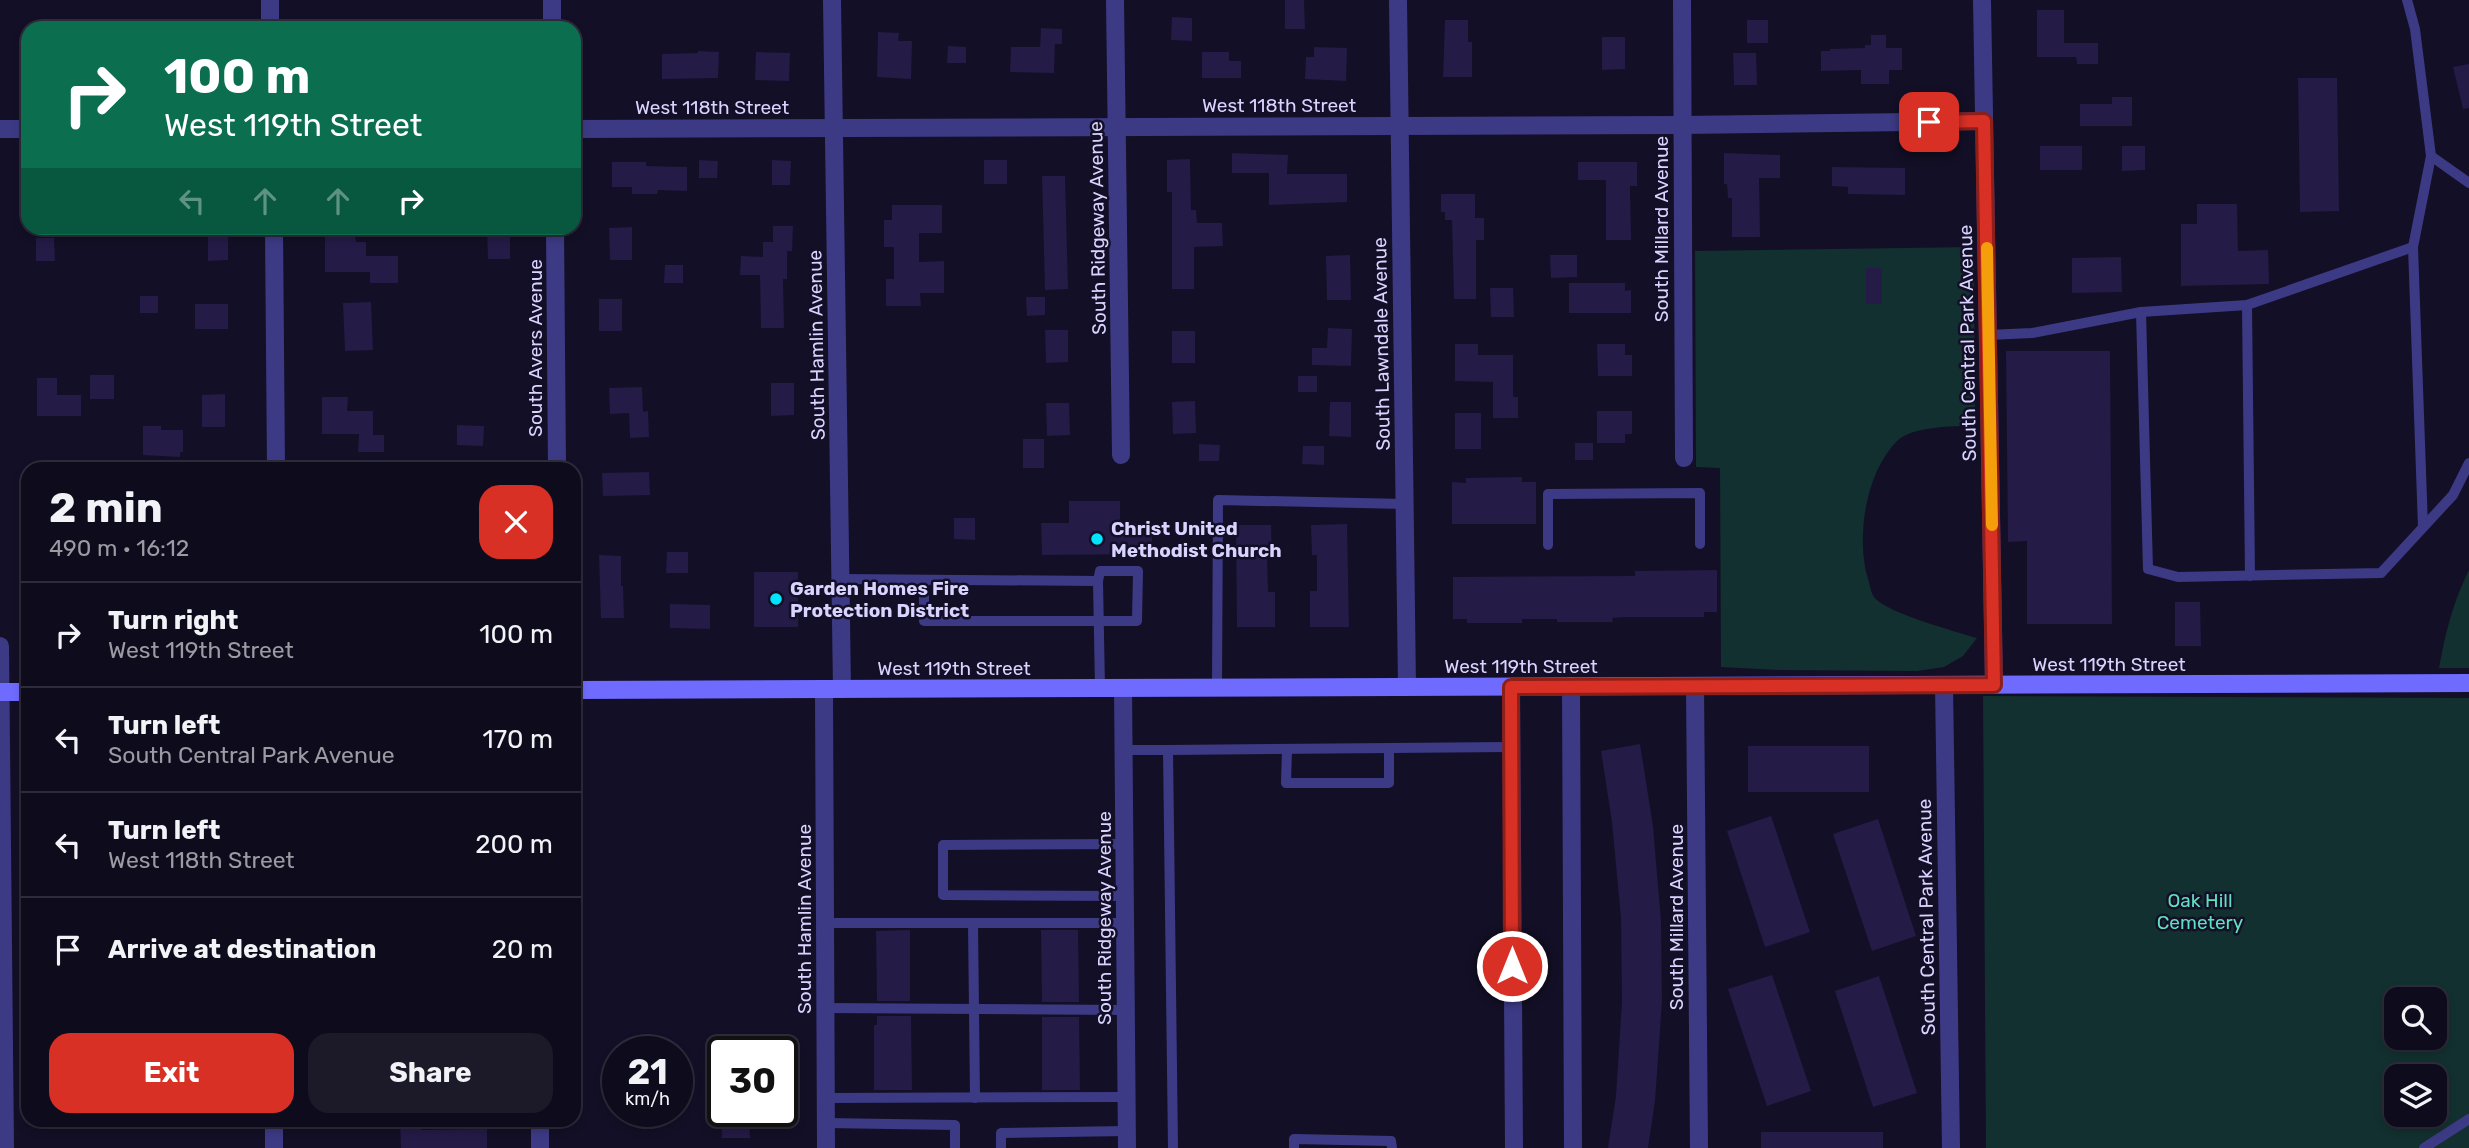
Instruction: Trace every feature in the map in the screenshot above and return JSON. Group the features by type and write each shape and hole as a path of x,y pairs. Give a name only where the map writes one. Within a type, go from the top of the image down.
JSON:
{"street":[{"path":"270,0 270,21"},
{"path":"552,0 552,21"},
{"name":"South Hamlin Avenue","path":"826,1148 825,923 833,689 841,579 832,0"},
{"name":"South Ridgeway Avenue","path":"1115,0 1121,455"},
{"name":"South Lawndale Avenue","path":"1398,0 1407,687"},
{"name":"South Millard Avenue","path":"1682,0 1684,458"},
{"name":"South Central Park Avenue","path":"1982,0 1994,685"},
{"name":"West 118th Street","path":"581,129 1681,125 1984,121"},
{"path":"0,129 21,129"},
{"path":"274,235 276,462"},
{"name":"South Avers Avenue","path":"555,235 556,462"},
{"path":"0,646 5,1148"},
{"name":"West 119th Street","path":"581,690 2469,683"},
{"name":"South Central Park Avenue","path":"1944,685 1951,1148"},
{"path":"1571,686 1573,1148"},
{"name":"South Millard Avenue","path":"1695,686 1699,1148"},
{"path":"1511,687 1514,1148"},
{"name":"South Ridgeway Avenue","path":"1123,688 1127,1140"},
{"path":"0,692 21,692"},
{"path":"274,1127 274,1148"},
{"path":"540,1127 540,1148"}],"lane":[{"path":"2407,0 2415,29 2431,156 2413,247 2423,527"},
{"path":"2431,156 2469,183"},
{"path":"1989,335 2032,333 2141,312 2246,305 2413,247"},
{"path":"2246,305 2250,576"},
{"path":"2141,312 2148,569 2178,578 2381,573 2453,495 2469,463"},
{"path":"1548,545 1548,494 1686,493 1700,493 1700,544"},
{"path":"1217,688 1218,500 1405,503"},
{"path":"924,581 924,621 1099,620 1137,621 1138,571 1100,571 1098,580 1099,620 1100,688"},
{"path":"841,579 1098,580"},
{"path":"1124,750 1510,747"},
{"path":"1287,749 1286,783 1389,783 1389,748"},
{"path":"1168,750 1173,1148"},
{"path":"1125,844 943,845 943,895 1125,896"},
{"path":"825,923 1125,923"},
{"path":"973,923 975,1098"},
{"path":"826,1008 1126,1010"},
{"path":"826,1098 1127,1097"},
{"path":"2424,1148 2469,1119"},
{"path":"826,1123 955,1125 955,1148"},
{"path":"1001,1148 1001,1133 1127,1140"},
{"path":"1294,1148 1294,1139 1391,1141 1391,1148"}],"green space":[{"path":"1974,247 1975,426 1923,430 1897,441 1877,471 1870,489 1863,528 1863,547 1871,592 1880,603 1922,621 1977,638 1963,656 1944,667 1917,671 1721,667 1720,468 1696,467 1695,251"},
{"path":"2469,570 2469,668 2439,668 2450,618"},
{"name":"Oak Hill Cemetery","path":"1983,696 2469,698 2469,1148 1986,1148"}],"building":[{"path":"1285,0 1304,0 1305,29 1285,29"},
{"path":"2037,10 2064,10 2064,43 2098,43 2098,64 2077,64 2076,57 2037,57"},
{"path":"1172,17 1192,18 1192,41 1171,40"},
{"path":"1445,20 1468,20 1468,42 1472,42 1472,77 1443,77"},
{"path":"1747,20 1768,20 1768,43 1747,43"},
{"path":"1041,28 1062,29 1062,44 1055,44 1054,73 1010,72 1011,47 1040,47"},
{"path":"878,32 899,33 898,41 912,41 911,79 877,77"},
{"path":"1871,35 1886,35 1886,48 1902,48 1902,70 1889,70 1889,84 1861,84 1861,70 1821,71 1821,51 1865,48 1865,45 1871,45"},
{"path":"1602,37 1625,37 1625,69 1602,70"},
{"path":"948,46 966,47 966,63 947,63"},
{"path":"1314,47 1347,48 1346,81 1305,79 1306,57 1314,57"},
{"path":"719,52 718,78 662,79 662,54"},
{"path":"756,52 790,53 789,81 755,80"},
{"path":"1202,52 1229,52 1229,61 1241,61 1241,78 1202,78"},
{"path":"1733,53 1756,53 1757,85 1734,85"},
{"path":"2469,64 2469,108 2463,109 2453,67"},
{"path":"2298,78 2337,78 2339,211 2300,212"},
{"path":"2112,97 2132,97 2132,126 2080,126 2080,104 2112,104"},
{"path":"2040,146 2082,146 2082,170 2040,170"},
{"path":"2122,146 2145,146 2145,170 2122,171"},
{"path":"1232,153 1288,155 1287,174 1347,174 1347,202 1269,205 1269,173 1232,173"},
{"path":"1724,153 1780,155 1780,178 1759,178 1760,237 1732,237 1732,198 1728,198 1727,184 1724,184"},
{"path":"1190,159 1191,210 1196,210 1197,223 1222,223 1223,246 1194,247 1194,289 1172,289 1172,192 1167,192 1167,160"},
{"path":"699,160 718,161 717,178 699,178"},
{"path":"772,160 791,161 790,185 772,185"},
{"path":"984,160 1007,160 1007,184 984,184"},
{"path":"612,162 646,162 646,166 687,167 687,191 658,190 657,194 632,194 632,187 612,187"},
{"path":"1578,162 1637,162 1637,186 1630,186 1631,240 1606,240 1606,180 1578,180"},
{"path":"1832,167 1905,168 1905,195 1848,194 1848,187 1832,186"},
{"path":"1042,176 1065,176 1068,289 1045,290"},
{"path":"1441,194 1475,194 1475,218 1484,218 1484,240 1476,240 1476,299 1454,299 1452,220 1445,220 1445,212 1441,212"},
{"path":"2197,204 2237,204 2238,251 2268,250 2269,284 2181,286 2181,224 2197,224"},
{"path":"892,205 942,205 942,233 919,233 919,262 944,261 944,293 920,293 921,306 886,306 886,279 894,279 894,247 884,247 884,220 892,220"},
{"path":"773,226 793,226 792,251 787,251 787,279 783,279 784,328 761,328 760,275 740,275 741,256 763,257 763,242 773,242"},
{"path":"632,227 632,260 610,260 609,228"},
{"path":"208,235 228,235 228,260 208,261"},
{"path":"487,235 510,235 510,259 488,259"},
{"path":"325,237 355,237 356,242 366,242 366,256 398,256 398,283 370,283 370,272 325,272"},
{"path":"36,238 54,238 55,261 36,261"},
{"path":"1350,255 1351,300 1327,300 1326,256"},
{"path":"1550,255 1577,255 1577,277 1551,278"},
{"path":"2121,257 2122,292 2072,293 2072,258"},
{"path":"665,265 683,265 683,283 664,283"},
{"path":"1866,268 1882,268 1882,304 1866,304"},
{"path":"1569,283 1625,283 1625,291 1631,290 1631,313 1569,313"},
{"path":"1490,288 1513,288 1514,317 1491,317"},
{"path":"140,296 158,296 158,313 140,313"},
{"path":"1026,297 1045,297 1045,315 1027,316"},
{"path":"599,299 622,299 622,331 599,331"},
{"path":"371,302 373,350 345,351 343,303"},
{"path":"195,304 228,304 228,329 195,329"},
{"path":"1328,328 1352,329 1351,366 1312,365 1312,348 1327,348"},
{"path":"1045,330 1068,330 1068,362 1046,363"},
{"path":"1172,331 1195,331 1195,363 1172,363"},
{"path":"1455,344 1478,344 1478,355 1513,355 1513,397 1518,397 1518,418 1493,418 1493,382 1455,381"},
{"path":"1597,344 1625,344 1625,355 1632,355 1632,376 1598,376"},
{"path":"2006,351 2110,351 2112,624 2027,624 2027,541 2008,542"},
{"path":"90,375 114,375 114,399 90,399"},
{"path":"1298,376 1317,376 1317,392 1298,392"},
{"path":"37,378 57,378 57,395 81,395 81,416 37,416"},
{"path":"771,383 794,383 794,415 771,416"},
{"path":"642,387 643,412 648,411 649,437 630,438 629,413 610,414 609,388"},
{"path":"225,394 225,427 202,427 202,395"},
{"path":"322,397 348,397 347,411 373,411 373,435 384,435 384,452 358,452 359,434 322,434"},
{"path":"1195,401 1196,433 1173,434 1172,402"},
{"path":"1330,402 1351,402 1351,437 1329,436"},
{"path":"1046,403 1069,403 1070,435 1047,436"},
{"path":"1597,411 1632,411 1632,434 1625,434 1625,443 1597,443"},
{"path":"1455,413 1481,413 1481,449 1455,449"},
{"path":"457,425 484,426 483,446 457,445"},
{"path":"143,426 161,426 161,430 183,430 183,452 180,452 180,457 143,455"},
{"path":"1023,439 1044,439 1044,468 1023,468"},
{"path":"1575,443 1593,443 1593,460 1575,460"},
{"path":"1199,444 1220,445 1219,461 1199,461"},
{"path":"1303,446 1324,446 1324,465 1302,464"},
{"path":"649,472 650,495 603,496 602,473"},
{"path":"1522,477 1522,482 1536,482 1536,524 1452,524 1452,482 1466,483 1466,478"},
{"name":"Christ United Methodist Church","path":"1069,501 1120,501 1120,523 1152,523 1152,554 1042,555 1041,523 1069,523"},
{"path":"954,518 975,518 975,540 954,539"},
{"path":"1347,524 1349,627 1310,627 1310,591 1317,591 1317,555 1312,555 1311,525"},
{"path":"1236,525 1271,525 1272,555 1267,555 1268,592 1275,592 1275,627 1237,627"},
{"path":"667,552 688,552 688,573 666,573"},
{"path":"599,555 621,556 624,618 601,618"},
{"path":"1717,570 1717,612 1704,612 1704,617 1625,617 1612,618 1613,622 1522,619 1522,623 1467,623 1467,619 1453,619 1453,577 1635,576 1635,571"},
{"name":"Garden Homes Fire Protection District","path":"754,572 798,572 798,627 754,627"},
{"path":"2175,602 2200,602 2201,646 2175,646"},
{"path":"670,604 710,605 710,629 670,628"},
{"path":"1640,744 1653,826 1661,921 1662,1002 1655,1101 1648,1148 1608,1148 1616,1096 1622,1001 1621,918 1612,822 1601,751"},
{"path":"1748,746 1869,746 1869,792 1748,792"},
{"path":"1771,816 1810,932 1765,947 1727,831"},
{"path":"1878,819 1916,936 1872,951 1833,834"},
{"path":"910,930 910,1001 877,1001 876,931"},
{"path":"1041,930 1078,930 1079,1002 1042,1002"},
{"path":"1772,975 1811,1091 1767,1106 1728,989"},
{"path":"1879,976 1917,1093 1873,1107 1835,991"},
{"path":"877,1016 911,1016 912,1090 874,1090 874,1025 877,1025"},
{"path":"1042,1017 1079,1017 1080,1090 1042,1090"},
{"path":"400,1127 421,1127 421,1130 487,1129 487,1148 401,1148"},
{"path":"722,1127 750,1127 750,1138 722,1138"},
{"path":"1761,1132 1883,1132 1883,1148 1761,1148"}],"slow traffic":[{"path":"1987,248 1992,525"}],"place":[{"name":"Christ United Methodist Church","path":"1097,539"},
{"name":"Garden Homes Fire Protection District","path":"776,599"}],"route":[{"path":"1512,966 1511,687 1994,685 1984,121 1929,122"}]}
